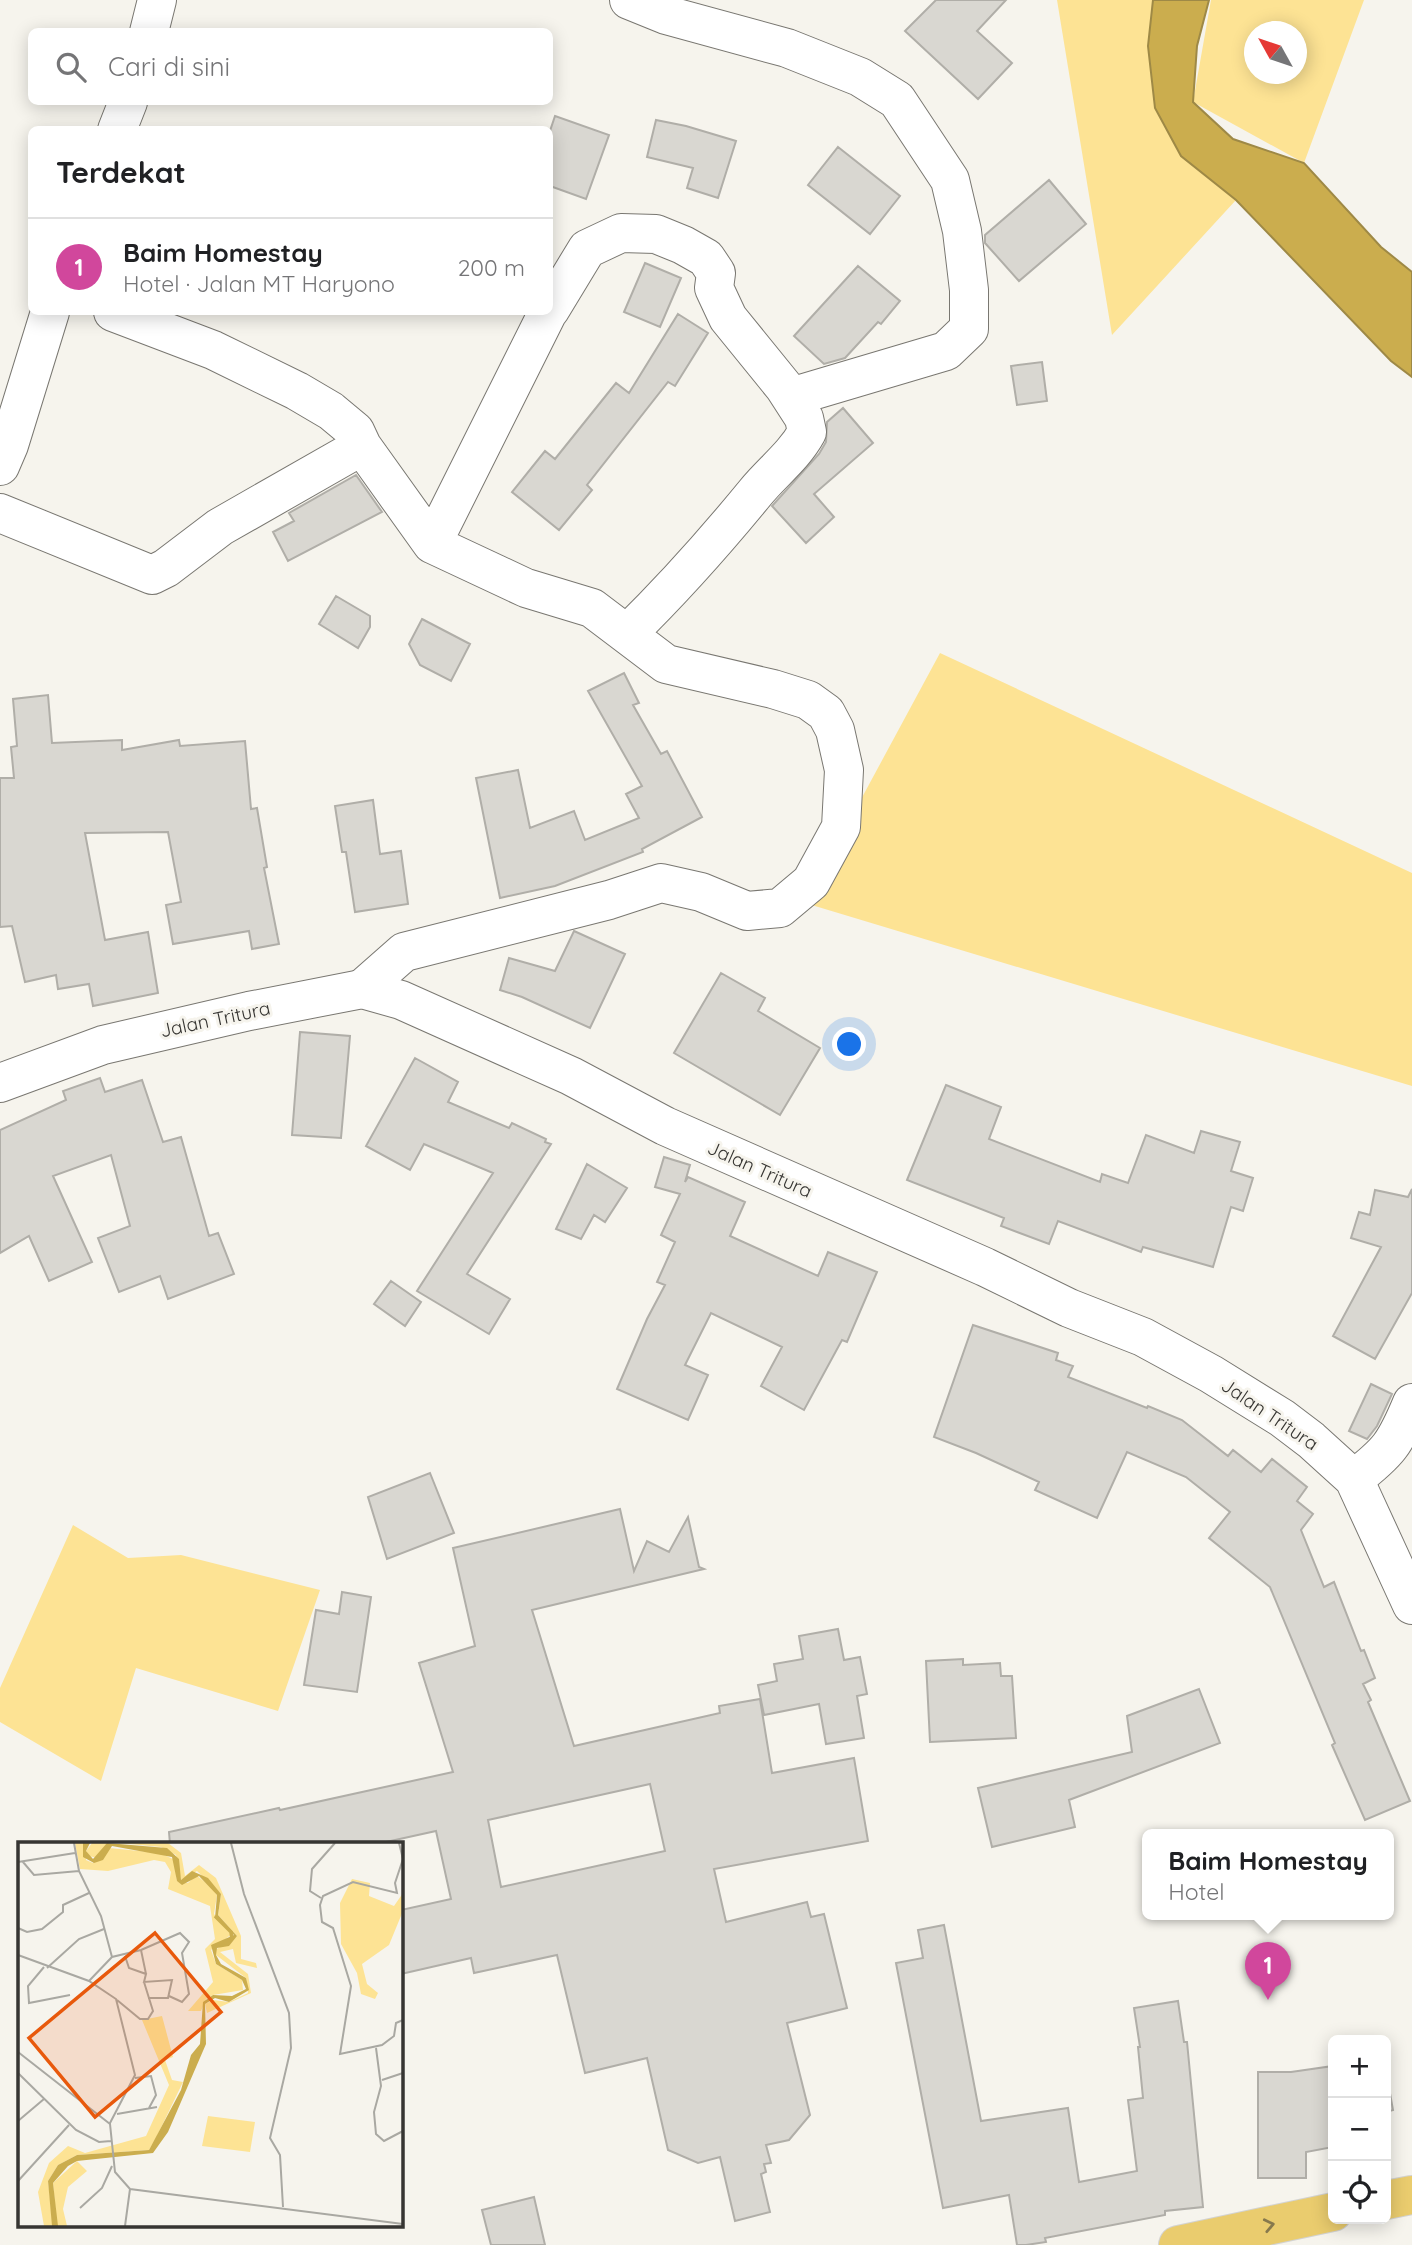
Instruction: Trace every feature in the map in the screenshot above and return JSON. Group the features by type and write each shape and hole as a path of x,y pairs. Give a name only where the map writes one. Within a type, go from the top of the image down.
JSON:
{"highway":[{"path":"1391,2199 1412,2195"},
{"path":"1178,2245 1328,2212"}],"street":[{"path":"150,28 157,0"},
{"path":"629,0 666,15 787,48 860,77 897,100 950,180 962,231 969,290 969,329 946,351 791,397"},
{"path":"119,126 127,105"},
{"path":"553,304 587,249 621,233 656,234 683,245 706,258 716,273 714,288 728,318 791,397 804,418 807,432 798,448 756,491 700,559 627,634"},
{"path":"0,466 49,315"},
{"path":"122,315 213,351 297,391 331,411 355,431 362,446 432,544 526,588 593,608 666,664 808,700 826,713 835,730 844,770 841,827 811,882 780,908 747,911 701,892 661,883 608,900 404,952 362,989"},
{"path":"432,544 547,315"},
{"path":"0,513 152,575 166,568 220,527 362,446"},
{"name":"Jalan Tritura","path":"0,1083 103,1045 249,1011 362,989 401,1000 571,1076 665,1126 985,1267 1069,1308 1143,1337 1211,1374 1282,1418 1354,1479 1412,1605"},
{"path":"1354,1479 1383,1457 1398,1437 1412,1403"}],"shaded area":[{"path":"1057,0 1159,0 1149,47 1236,200 1112,335"},
{"path":"1153,0 1209,0 1197,46 1193,102 1233,139 1304,163 1381,247 1412,272 1412,377 1391,361 1236,200 1181,156 1155,108 1148,46"},
{"path":"1211,0 1364,0 1304,163 1193,102"},
{"path":"940,653 1412,873 1412,1086 805,903"},
{"path":"73,1525 128,1558 181,1555 320,1590 278,1711 136,1668 101,1781 0,1722 0,1688"}],"building":[{"path":"936,0 1006,0 977,31 1012,63 978,99 905,31"},
{"path":"555,116 609,135 586,199 553,187 552,126"},
{"path":"656,120 736,141 718,198 687,188 693,168 647,157"},
{"path":"838,147 900,196 870,234 808,185"},
{"path":"1049,180 1086,224 1019,281 985,243 985,235"},
{"path":"645,263 681,278 660,327 624,312"},
{"path":"858,266 900,301 881,324 878,322 845,358 824,364 794,336"},
{"path":"678,314 708,333 675,386 668,382 587,485 592,490 559,530 512,492 545,451 555,459 616,383 629,393"},
{"path":"1042,362 1047,401 1017,405 1011,366"},
{"path":"843,408 873,443 814,494 834,517 806,543 772,506 819,454 826,442 827,422"},
{"path":"356,475 382,512 288,561 273,532 294,521 289,513"},
{"path":"336,596 370,616 370,627 358,648 319,624"},
{"path":"422,619 470,644 451,681 420,665 409,644"},
{"path":"624,673 639,703 633,705 661,754 667,751 702,817 642,849 643,852 555,886 500,898 476,778 518,770 530,828 574,811 585,840 639,818 626,794 642,786 588,691"},
{"path":"48,695 52,743 122,740 122,750 179,740 180,746 245,741 251,809 257,808 267,867 264,868 279,944 252,949 249,931 173,944 166,905 181,902 168,832 85,833 105,940 148,932 158,993 93,1006 89,984 58,989 56,975 25,982 12,926 0,927 0,778 14,778 11,747 17,746 13,699"},
{"path":"373,800 380,854 401,851 408,904 355,912 346,852 342,852 335,806"},
{"path":"574,931 625,954 590,1028 522,997 500,990 509,958 555,971"},
{"path":"721,973 765,998 758,1011 820,1048 780,1115 674,1053"},
{"path":"300,1032 350,1036 341,1138 292,1135"},
{"path":"415,1058 458,1082 448,1102 509,1128 512,1123 551,1144 467,1274 510,1299 489,1334 417,1291 493,1173 424,1144 410,1170 366,1146"},
{"path":"100,1078 105,1092 142,1080 163,1142 181,1137 209,1236 218,1233 234,1274 168,1299 160,1276 119,1292 98,1238 130,1226 111,1155 53,1176 92,1262 49,1281 29,1236 0,1253 0,1130 66,1100 63,1091"},
{"path":"946,1085 1001,1107 989,1139 1100,1182 1102,1174 1128,1183 1146,1135 1194,1153 1201,1131 1240,1142 1231,1171 1253,1178 1243,1211 1231,1207 1213,1267 1143,1247 1141,1252 1058,1221 1049,1244 1001,1226 1004,1218 907,1180"},
{"path":"664,1157 690,1165 685,1182 688,1177 745,1202 730,1236 818,1276 828,1252 877,1272 847,1342 842,1340 804,1410 761,1386 782,1347 711,1313 685,1365 708,1375 688,1420 617,1389 665,1285 657,1282 675,1242 661,1235 680,1194 655,1187"},
{"path":"587,1164 627,1188 605,1222 594,1215 581,1239 556,1229"},
{"path":"1412,1189 1412,1293 1375,1359 1333,1336 1381,1247 1351,1238 1359,1212 1370,1215 1375,1190 1408,1197"},
{"path":"391,1281 421,1302 405,1326 374,1304"},
{"path":"973,1325 1058,1353 1056,1360 1073,1366 1068,1377 1182,1420 1228,1456 1233,1450 1261,1472 1272,1459 1307,1487 1297,1501 1313,1514 1301,1530 1324,1587 1334,1582 1361,1651 1364,1650 1375,1678 1363,1684 1371,1700 1368,1702 1410,1801 1365,1820 1332,1745 1335,1743 1270,1587 1209,1538 1230,1512 1186,1477 1127,1452 1097,1518 1035,1490 1039,1482 934,1437"},
{"path":"1371,1384 1392,1394 1377,1426 1367,1439 1349,1431"},
{"path":"430,1473 454,1533 387,1559 368,1497"},
{"path":"620,1509 634,1571 647,1541 669,1552 688,1517 699,1567 704,1569 532,1610 574,1746 720,1713 719,1706 760,1699 772,1773 854,1758 868,1841 714,1869 726,1922 807,1902 811,1917 824,1914 847,2008 787,2023 810,2115 789,2140 766,2145 771,2163 764,2164 766,2172 761,2174 770,2212 735,2221 720,2157 698,2163 668,2150 647,2058 585,2073 557,1955 474,1973 471,1958 402,1974 402,1910 451,1899 436,1831 386,1842 170,1842 169,1832 453,1772 419,1663 475,1646 453,1548","holes":["650,1784 665,1851 501,1887 488,1820"]},
{"path":"342,1592 371,1597 357,1692 304,1685 316,1610 339,1614"},
{"path":"838,1629 844,1660 860,1657 867,1694 857,1696 864,1738 826,1744 819,1704 764,1715 758,1685 777,1681 774,1664 803,1659 799,1636"},
{"path":"963,1659 963,1665 1000,1663 1001,1676 1012,1676 1016,1738 930,1742 926,1661"},
{"path":"1199,1689 1220,1743 1069,1800 1075,1827 992,1847 978,1788 1132,1752 1127,1716"},
{"path":"944,1925 981,2121 1068,2108 1079,2182 1137,2171 1128,2100 1143,2098 1134,2008 1178,2001 1184,2042 1187,2042 1203,2207 1165,2211 1165,2215 1045,2238 1046,2242 1026,2245 1017,2245 1009,2195 943,2208 896,1963 923,1958 918,1930"},
{"path":"1328,2067 1328,2148 1306,2152 1306,2178 1258,2178 1258,2072 1291,2072"},
{"path":"534,2197 545,2245 491,2245 482,2210"}],"place":[{"name":"Baim Homestay","path":"1268,2000"}]}
